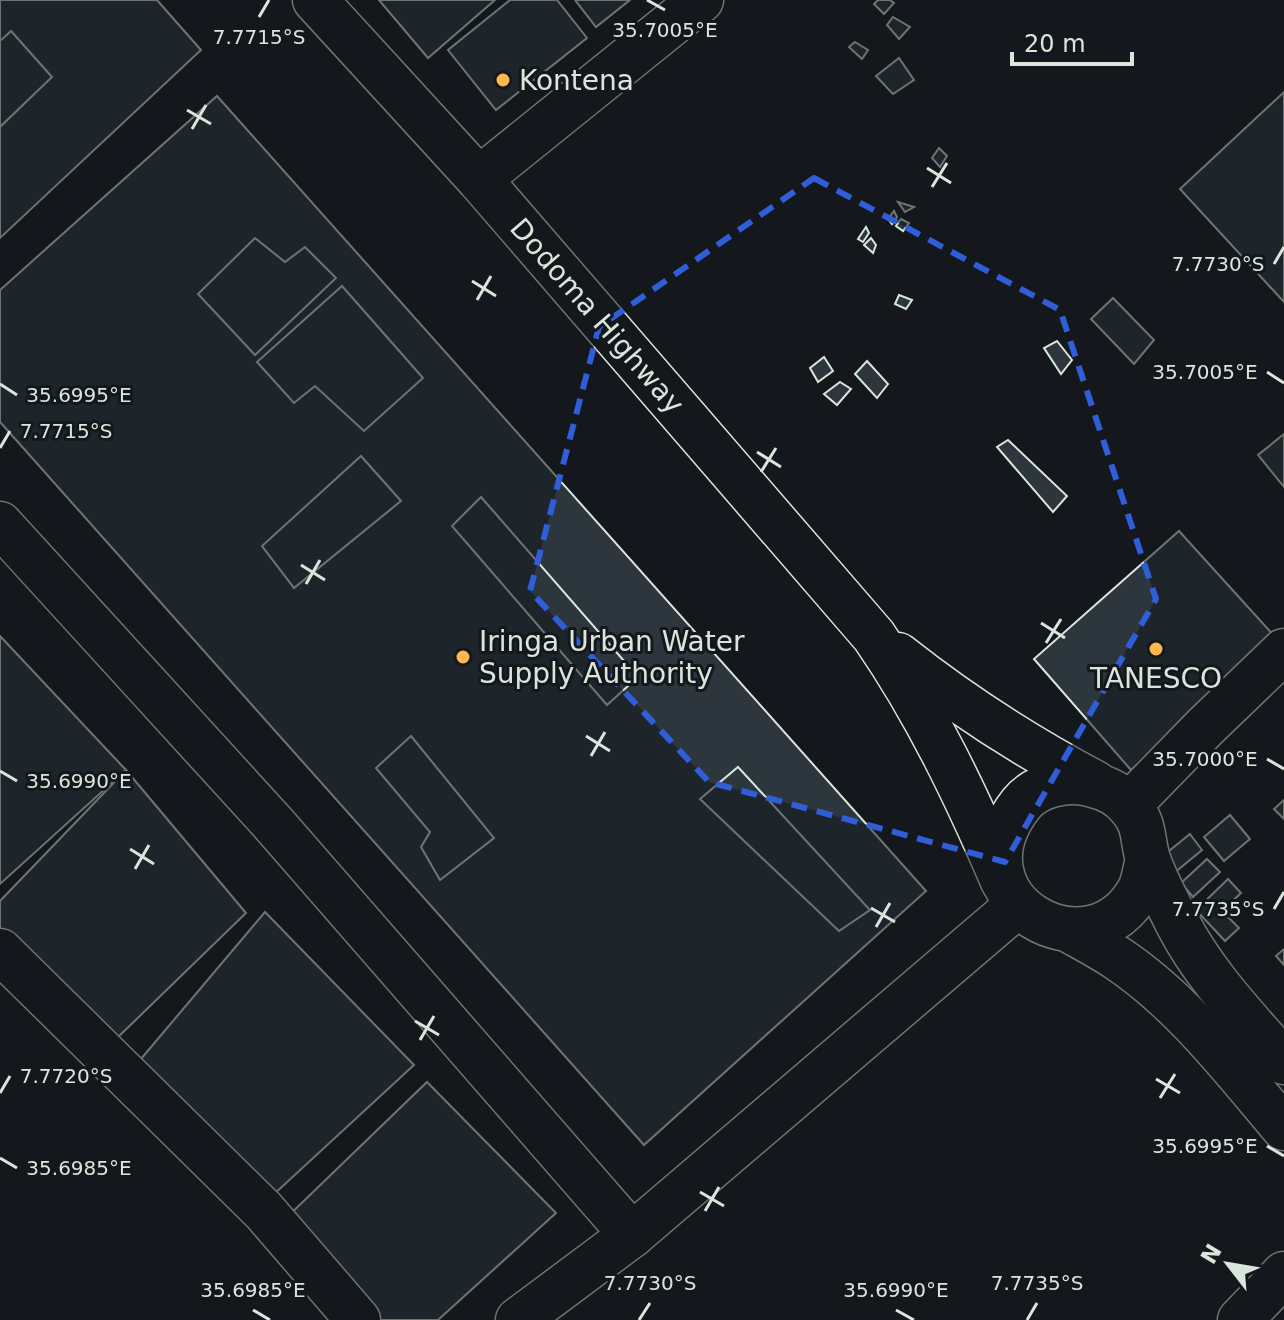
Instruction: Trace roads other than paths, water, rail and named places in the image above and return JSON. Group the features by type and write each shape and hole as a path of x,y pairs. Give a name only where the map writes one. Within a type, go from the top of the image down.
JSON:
{"main road":[{"name":"Dodoma Highway","path":"315,0 479,179 874,636"},
{"path":"479,179 701,0"},
{"path":"0,524 272,822 632,1235"},
{"path":"874,636 977,713 1045,757 1118,797 1144,831 1148,860 1179,926 1208,974 1284,1062"},
{"path":"874,636 907,684 943,751 1011,893 1041,923 1069,930 1118,959 1169,1000 1209,1040 1284,1128"},
{"path":"1118,797 1205,727 1284,651"},
{"path":"1011,893 999,852 1007,824 1024,800 1049,785 1078,781 1118,797"},
{"path":"1069,930 1098,926 1123,911 1141,888 1148,860"},
{"path":"518,1320 632,1235 1011,893"},
{"path":"0,951 264,1211 358,1320"},
{"path":"1240,1320 1284,1274"}],"place":[{"name":"Kontena","path":"503,80"},
{"name":"TANESCO","path":"1156,649"},
{"name":"Iringa Urban Water Supply Authority","path":"463,657"}]}
